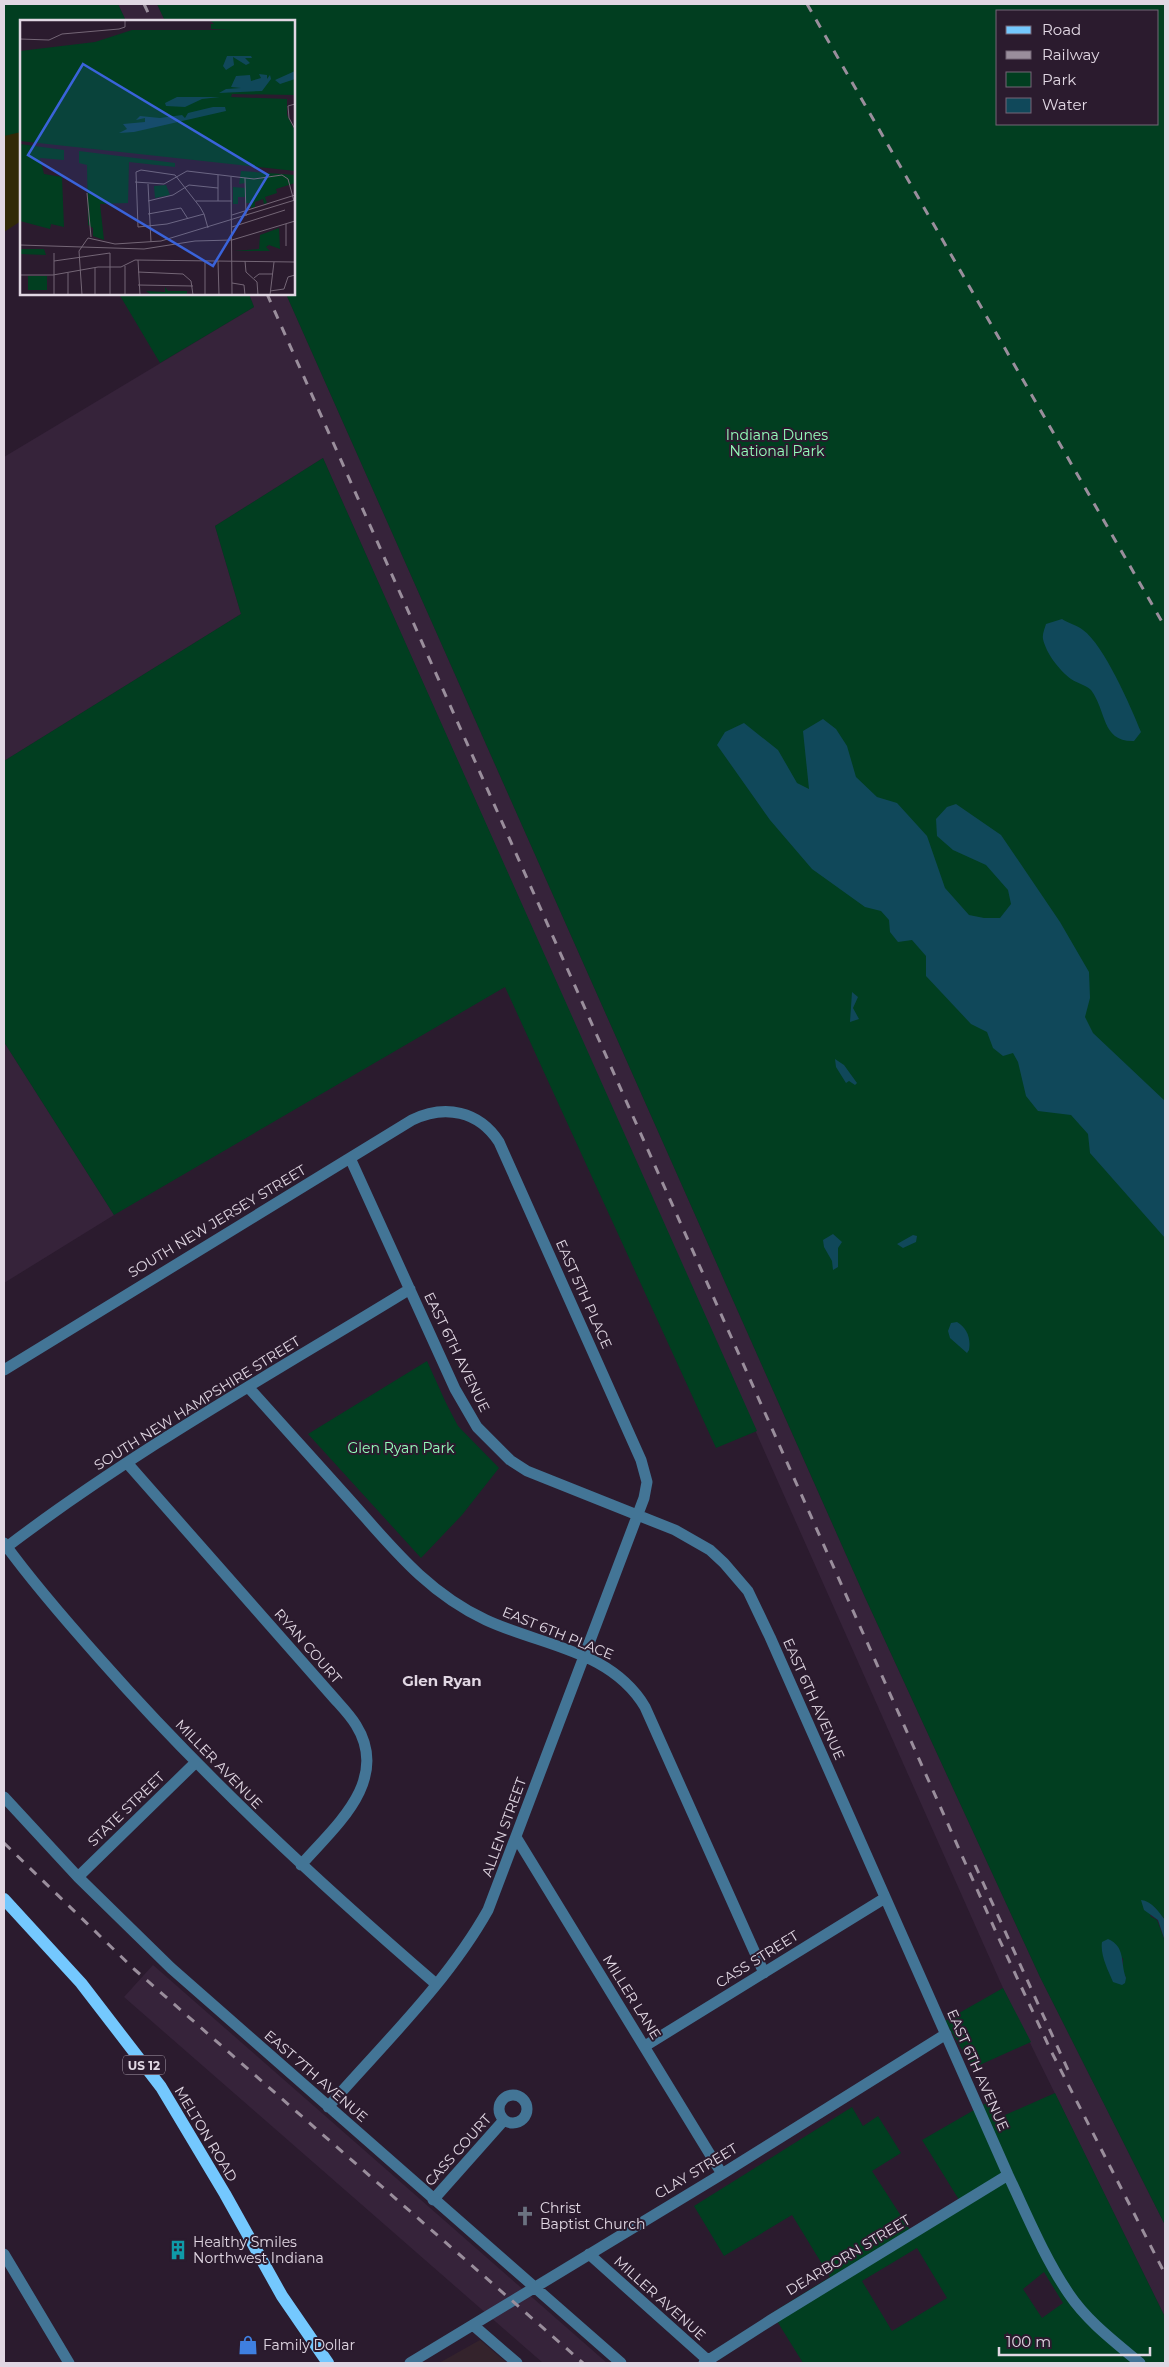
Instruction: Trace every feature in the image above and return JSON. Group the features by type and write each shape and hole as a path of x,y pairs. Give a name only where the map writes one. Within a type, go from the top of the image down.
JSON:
{"main road":[{"name":"MELTON ROAD","path":"4,1899 100,2006 161,2087 225,2194 282,2296 328,2363"}],"street":[{"name":"SOUTH NEW JERSEY STREET","path":"4,1370 423,1115 435,1111 451,1111"},
{"name":"EAST 5TH PLACE","path":"451,1111 465,1114 485,1124 493,1132 506,1154 642,1460 647,1482 644,1498 637,1516"},
{"name":"EAST 6TH AVENUE","path":"350,1158 465,1409 491,1443 527,1471 675,1530 710,1550 748,1591 1008,2175 1050,2260 1069,2295 1109,2338 1140,2363"},
{"name":"SOUTH NEW HAMPSHIRE STREET","path":"5,1547 57,1510 128,1464 410,1289"},
{"name":"EAST 6TH PLACE","path":"249,1388 424,1581 442,1595 488,1621 584,1657 615,1672 637,1694 645,1707 764,1973"},
{"name":"RYAN COURT","path":"128,1464 334,1698 356,1725 363,1740 366,1768 362,1789 357,1799 301,1865"},
{"name":"ALLEN STREET","path":"328,2107 436,1984 470,1941 488,1910 637,1516"},
{"name":"MILLER AVENUE","path":"5,1547 77,1633 195,1763 301,1865 436,1984"},
{"name":"STATE STREET","path":"78,1877 195,1763"},
{"name":"EAST 7TH AVENUE","path":"4,1797 78,1877 171,1968 433,2200 621,2363"},
{"name":"MILLER LANE","path":"516,1837 722,2174"},
{"name":"CASS STREET","path":"644,2046 885,1898"},
{"name":"CLAY STREET","path":"410,2363 722,2174 946,2034"},
{"name":"CASS COURT","path":"433,2200 504,2120"},
{"name":"DEARBORN STREET","path":"708,2363 771,2320 1008,2175"},
{"name":"MILLER AVENUE","path":"589,2254 708,2363"},
{"path":"5,2261 70,2363"},
{"path":"473,2325 517,2363"}],"shaded area":[{"path":"118,4 157,4 165,20 126,20"},
{"path":"249,295 286,295 864,1595 1040,1977 1165,2225 1165,2317 1003,1988 323,458 215,526 241,614 4,761 4,457 254,307"},
{"path":"4,1042 114,1215 4,1283"},
{"path":"153,1965 607,2363 543,2363 124,1997"},
{"path":"480,2340 507,2363 439,2363"}],"green space":[{"path":"4,4 118,4 126,20 20,20 20,147 4,157"},
{"name":"Indiana Dunes National Park","path":"157,4 1165,4 1165,1920 1155,1908 1150,1916 1157,1920 1165,1941 1165,2225 1040,1977 864,1595 286,295 295,295 295,20 165,20","holes":["1123,1958 1123,1971 1126,1978 1109,1973 1108,1964"]},
{"path":"120,295 249,295 254,307 160,363"},
{"path":"323,458 757,1431 716,1448 505,987 114,1215 4,1042 4,761 241,614 215,526"},
{"name":"Glen Ryan Park","path":"427,1361 458,1426 499,1468 462,1515 421,1558 308,1434"},
{"path":"1003,1988 1031,2042 973,2068 945,2021"},
{"path":"1055,2093 1165,2317 1165,2363 803,2363 772,2313 830,2277 792,2215 724,2256 694,2206 852,2107 863,2126 878,2116 901,2153 872,2171 912,2233 961,2203 922,2140 988,2102 996,2119","holes":["917,2248 947,2298 892,2331 862,2281","1044,2272 1063,2303 1042,2318 1023,2289"]}],"sand":[{"path":"20,132 20,222 4,232 4,136"}],"water":[{"path":"1062,619 1083,630 1100,649 1108,662 1141,732 1134,741 1123,740 1110,731 1091,690 1066,675 1050,655 1043,639 1046,624"},
{"path":"823,719 836,729 847,746 856,777 877,797 897,803 927,836 945,888 969,915 984,918 1000,918 1011,904 1008,890 986,865 953,850 937,836 936,819 947,807 956,804 1001,835 1060,922 1089,972 1090,998 1085,1017 1093,1033 1165,1101 1165,1238 1090,1153 1088,1134 1071,1115 1038,1111 1026,1096 1018,1062 1013,1053 1003,1056 993,1048 987,1032 971,1024 926,976 926,956 912,940 898,942 890,932 889,920 881,911 865,907 812,869 770,820 717,745 725,732 744,723 778,750 797,783 809,789 803,731"},
{"path":"852,992 858,997 853,1008 859,1019 850,1022"},
{"path":"835,1059 844,1065 857,1083 855,1085 849,1081 846,1083 836,1067"},
{"path":"833,1234 842,1242 838,1248 838,1267 833,1270 832,1261 824,1247 823,1240"},
{"path":"913,1235 917,1236 916,1242 903,1248 897,1244"},
{"path":"957,1322 966,1330 969,1337 969,1350 967,1353 950,1338 948,1331 951,1323"},
{"path":"1141,1900 1158,1910 1165,1920 1165,1941 1158,1920 1144,1910"},
{"path":"1108,1939 1118,1946 1122,1955 1126,1978 1125,1983 1122,1985 1113,1982 1103,1957 1102,1942"}],"railway":[{"path":"144,4 152,20"},
{"path":"807,4 1165,627"},
{"path":"267,295 1000,1941 1051,2051 1165,2274"},
{"path":"4,1843 134,1969 583,2363"},
{"path":"975,1865 1068,2070"}],"place":[{"name":"Christ Baptist Church","path":"525,2216"},
{"name":"Healthy Smiles Northwest Indiana","path":"178,2250"},
{"name":"Family Dollar","path":"248,2345"}],"district":[{"name":"Glen Ryan","path":"442,1680"}]}
